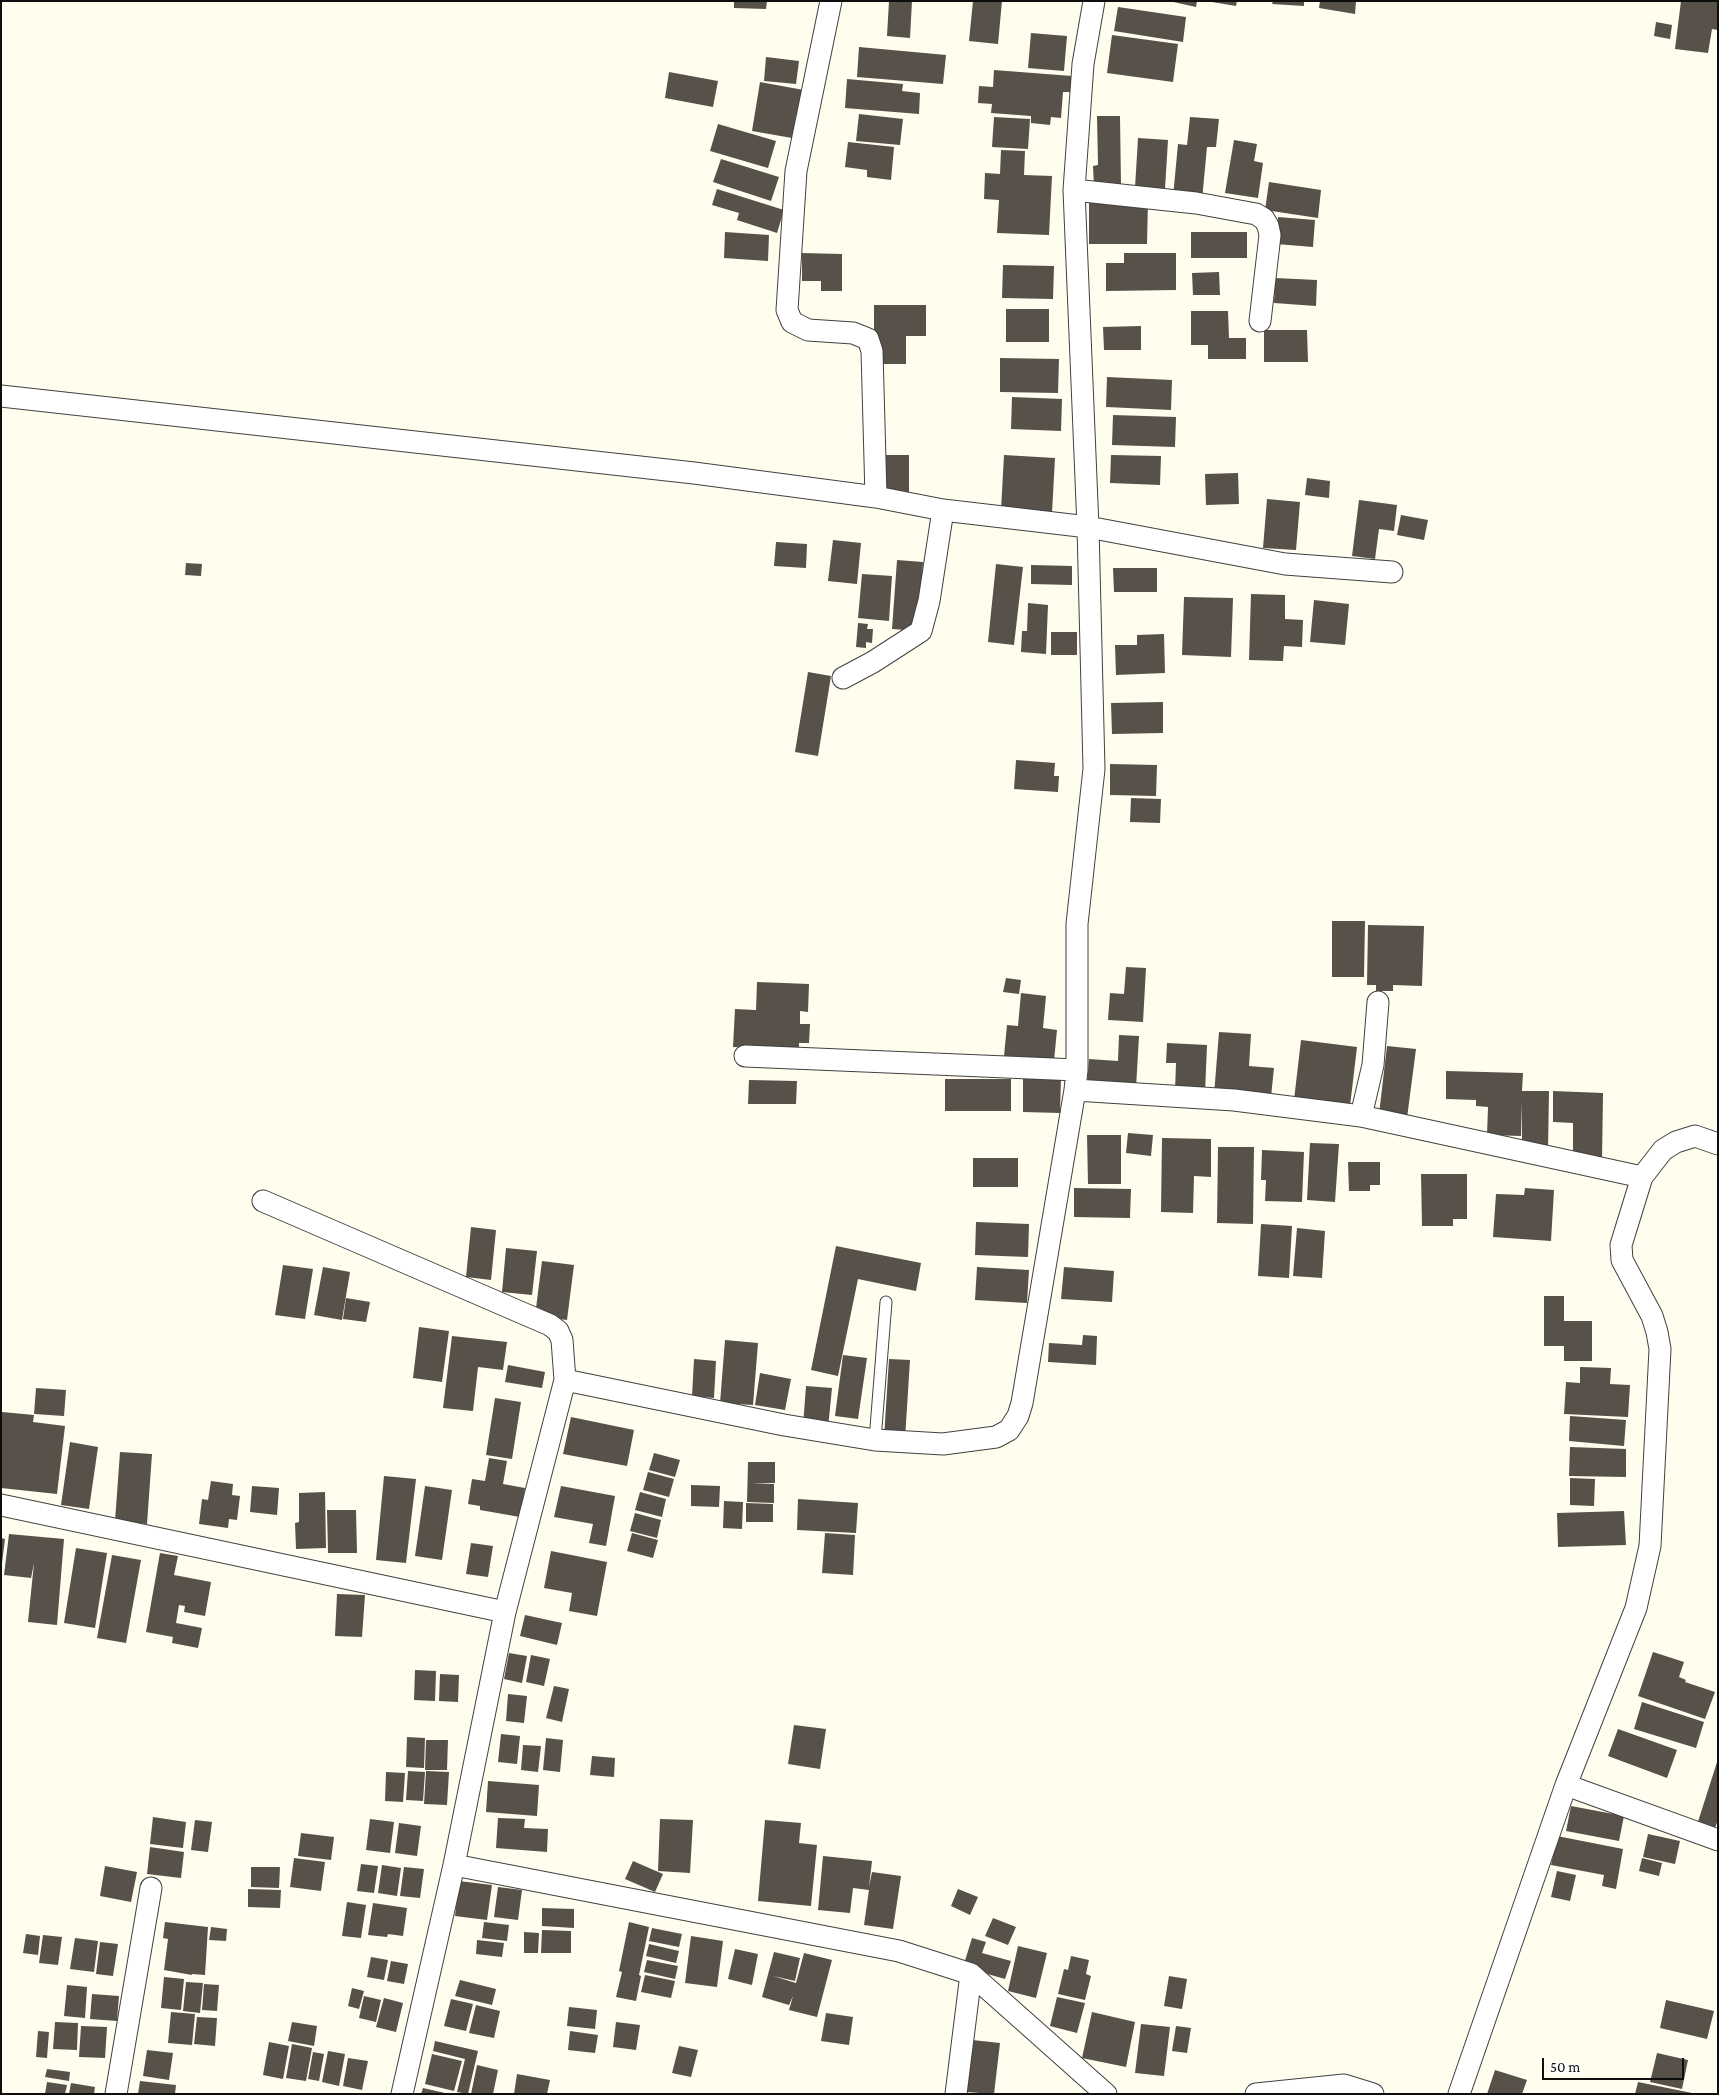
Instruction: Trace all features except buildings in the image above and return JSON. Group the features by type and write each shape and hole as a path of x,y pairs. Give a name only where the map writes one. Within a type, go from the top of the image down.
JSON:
{"street":[{"path":"831,1 796,171 787,310 792,322 808,330 853,333 868,340 872,351 876,497"},
{"path":"565,1380 784,1425 875,1440 943,1444 996,1437 1004,1434 1012,1426 1022,1404 1076,1080 1077,924 1094,769 1088,527 1074,190 1083,64 1094,1"},
{"path":"1074,190 1196,203 1256,214 1264,219 1270,235 1260,321"},
{"path":"1,396 694,474 876,497 942,510 1088,527 1285,564 1392,572"},
{"path":"843,678 921,631 929,601 942,510"},
{"path":"1361,1116 1372,1065 1378,1002"},
{"path":"745,1056 1076,1080 1361,1116 1642,1177"},
{"path":"1459,2094 1566,1785 1636,1608 1650,1546 1660,1349 1658,1332 1652,1316 1622,1260 1621,1245 1642,1177 1663,1150 1676,1142 1696,1136 1718,1144"},
{"path":"263,1202 550,1325 558,1331 562,1340 565,1380 505,1612 454,1865 402,2094"},
{"path":"1,1505 505,1612"},
{"path":"1566,1785 1718,1840"},
{"path":"454,1865 900,1951 971,1974 1106,2094"},
{"path":"116,2094 151,1888"},
{"path":"956,2094 971,1974"},
{"path":"1256,2094 1344,2085 1373,2094"}],"lane":[{"path":"875,1440 886,1302"}]}
